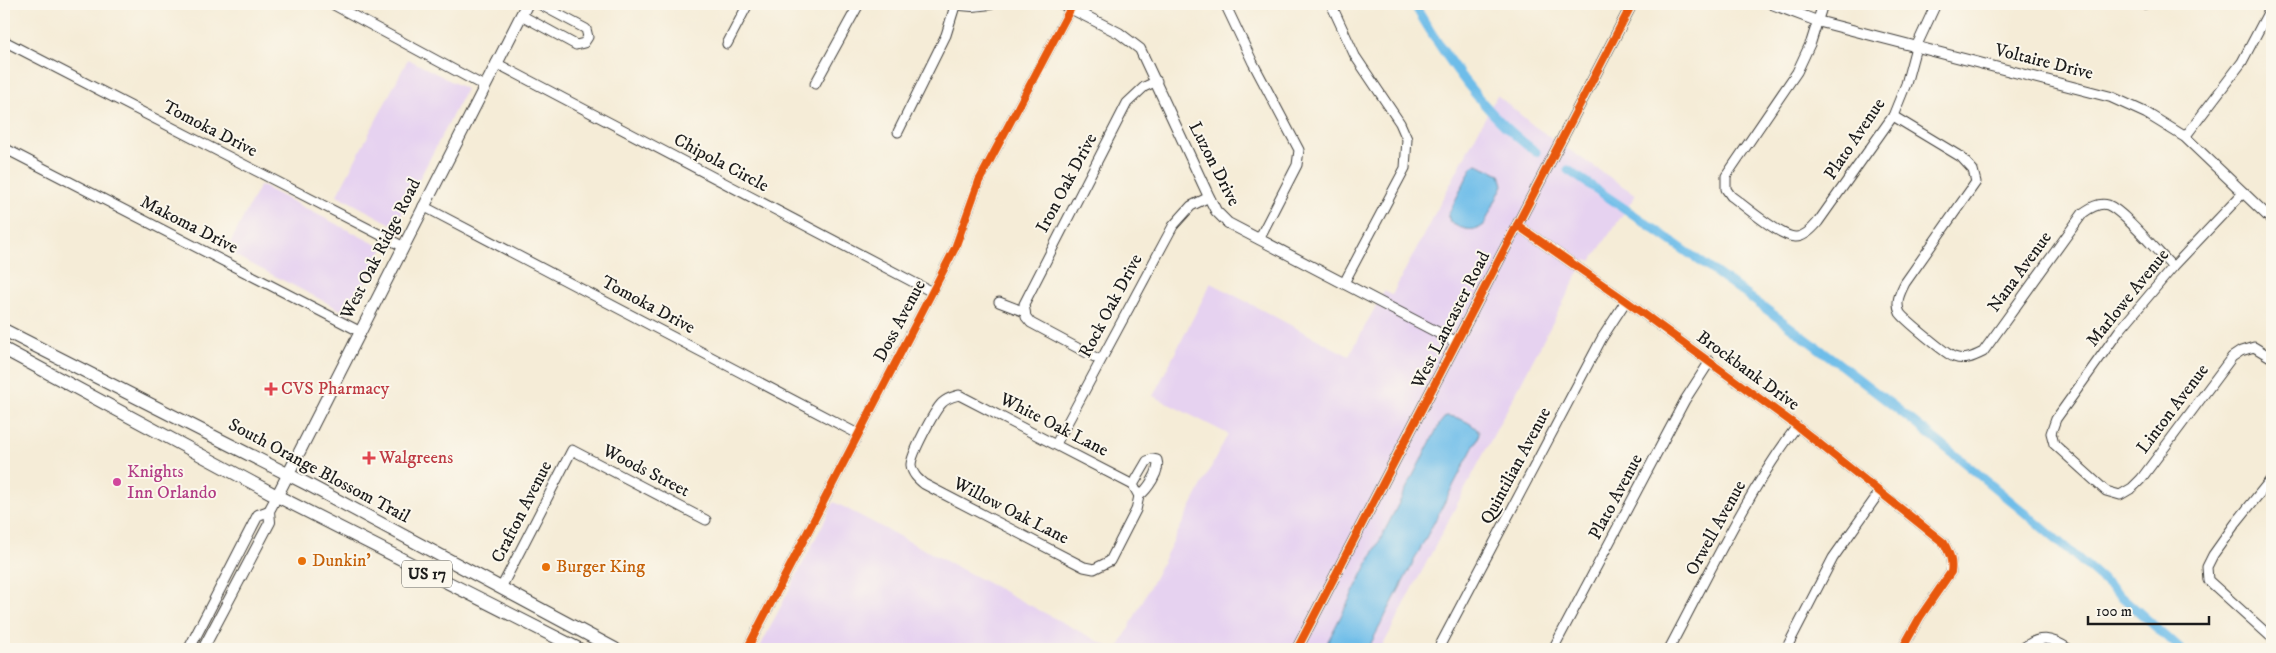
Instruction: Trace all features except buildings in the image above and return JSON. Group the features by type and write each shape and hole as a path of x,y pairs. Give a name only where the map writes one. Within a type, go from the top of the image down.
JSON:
{"main road":[{"name":"West Oak Ridge Road","path":"277,496 526,4"},
{"name":"South Orange Blossom Trail","path":"4,330 288,474 615,649"},
{"name":"US 17","path":"4,350 277,496 579,649"}],"street":[{"path":"332,4 484,86"},
{"path":"521,15 576,45 584,43 588,37 586,29 539,4"},
{"path":"727,44 748,4"},
{"path":"815,84 859,4"},
{"path":"898,132 946,35 953,5 991,4"},
{"path":"1225,4 1299,150 1297,165 1258,239"},
{"path":"1331,4 1355,56 1400,123 1407,139 1405,168 1344,283"},
{"name":"West Lancaster Road","path":"1297,649 1632,4"},
{"name":"Voltaire Drive","path":"1772,4 1817,21 2111,96 2146,113 2185,137 2272,220"},
{"path":"1817,21 1823,4"},
{"name":"Plato Avenue","path":"1817,21 1797,72 1726,176 1726,188 1731,196 1786,236 1797,238 1811,230 1893,116 1906,84 1916,46 1936,4"},
{"name":"Luzon Drive","path":"1069,5 1119,33 1140,49 1157,81 1209,197 1221,217 1258,239 1456,342"},
{"name":"Doss Avenue","path":"747,649 955,248 979,181 1069,5"},
{"path":"2185,137 2242,62 2272,5"},
{"name":"Tomoka Drive","path":"4,41 402,246"},
{"name":"Chipola Circle","path":"496,63 932,292"},
{"name":"Iron Oak Drive","path":"1024,312 1027,295 1128,103 1144,87 1157,81"},
{"name":"Nana Avenue","path":"1893,116 1961,157 1973,170 1976,182 1905,283 1897,299 1900,312 1907,320 1952,357 1971,358 1983,352 2083,213 2095,205 2108,205 2120,214 2173,267"},
{"name":"Makoma Drive","path":"4,148 359,331"},
{"name":"Marlowe Avenue","path":"2132,488 2120,495 2106,491 2061,452 2054,444 2051,433 2056,419 2120,331 2173,267 2243,193"},
{"name":"Rock Oak Drive","path":"1056,444 1173,226 1191,206 1209,197"},
{"name":"Tomoka Drive","path":"423,206 858,434"},
{"name":"Brockbank Drive","path":"1517,225 1710,361 1797,426 1944,543 1950,554 1951,572 1920,617 1902,649"},
{"name":"Quintilian Avenue","path":"1438,649 1602,338 1626,301"},
{"path":"998,302 1024,312 1028,320 1035,326 1100,360"},
{"name":"Linton Avenue","path":"2132,488 2232,357 2241,351 2254,347 2272,358"},
{"name":"Plato Avenue","path":"1553,649 1685,400 1710,361"},
{"name":"White Oak Lane","path":"926,430 940,404 948,398 959,395 1133,485"},
{"name":"Orwell Avenue","path":"1669,649 1736,523 1776,455 1797,426"},
{"name":"Willow Oak Lane","path":"926,430 913,455 911,466 915,477 924,484 1084,567 1094,569 1110,561 1136,510 1139,496"},
{"name":"Woods Street","path":"572,450 706,520"},
{"name":"Crafton Avenue","path":"501,588 572,450"},
{"path":"1156,460 1157,469 1146,491 1139,496 1133,485 1148,461 1156,460"},
{"path":"2272,478 2235,524 2207,567 2208,580 2272,638"},
{"path":"1786,649 1833,558 1879,493"},
{"name":"West Oak Ridge Road","path":"203,649 270,522 269,511 277,496"},
{"name":"West Oak Ridge Road","path":"189,649 258,515 269,511"},
{"path":"2026,646 2053,639 2069,649"}],"shaded area":[{"path":"408,59 466,89 395,226 337,195"},
{"path":"1497,95 1534,126 1636,195 1591,261 1586,259 1381,649 1118,649 1228,434 1153,396 1211,283 1349,356 1384,291 1392,295"},
{"path":"260,185 383,248 349,314 226,251"},
{"path":"834,502 1113,649 759,649"}],"water":[{"path":"1477,164 1500,174 1503,185 1484,225 1476,229 1458,227 1450,222 1448,215 1472,167"},
{"path":"1446,416 1469,423 1479,432 1478,438 1368,649 1324,649 1440,423"}],"waterway":[{"path":"1414,4 1439,45 1483,103 1517,137 1536,152"},
{"path":"1568,170 1727,281 1883,398 2034,521 2180,649"}],"cycle path":[{"path":"747,649 955,248 979,181 1073,4"},
{"path":"1297,649 1632,4"},
{"path":"1517,225 1626,301 1797,426 1944,543 1951,560 1951,572 1920,617 1902,649"}],"place":[{"name":"CVS Pharmacy","path":"271,389"},
{"name":"Walgreens","path":"369,458"},
{"name":"Knights Inn Orlando","path":"117,482"},
{"name":"Dunkin'","path":"302,561"},
{"name":"Burger King","path":"546,567"}]}
